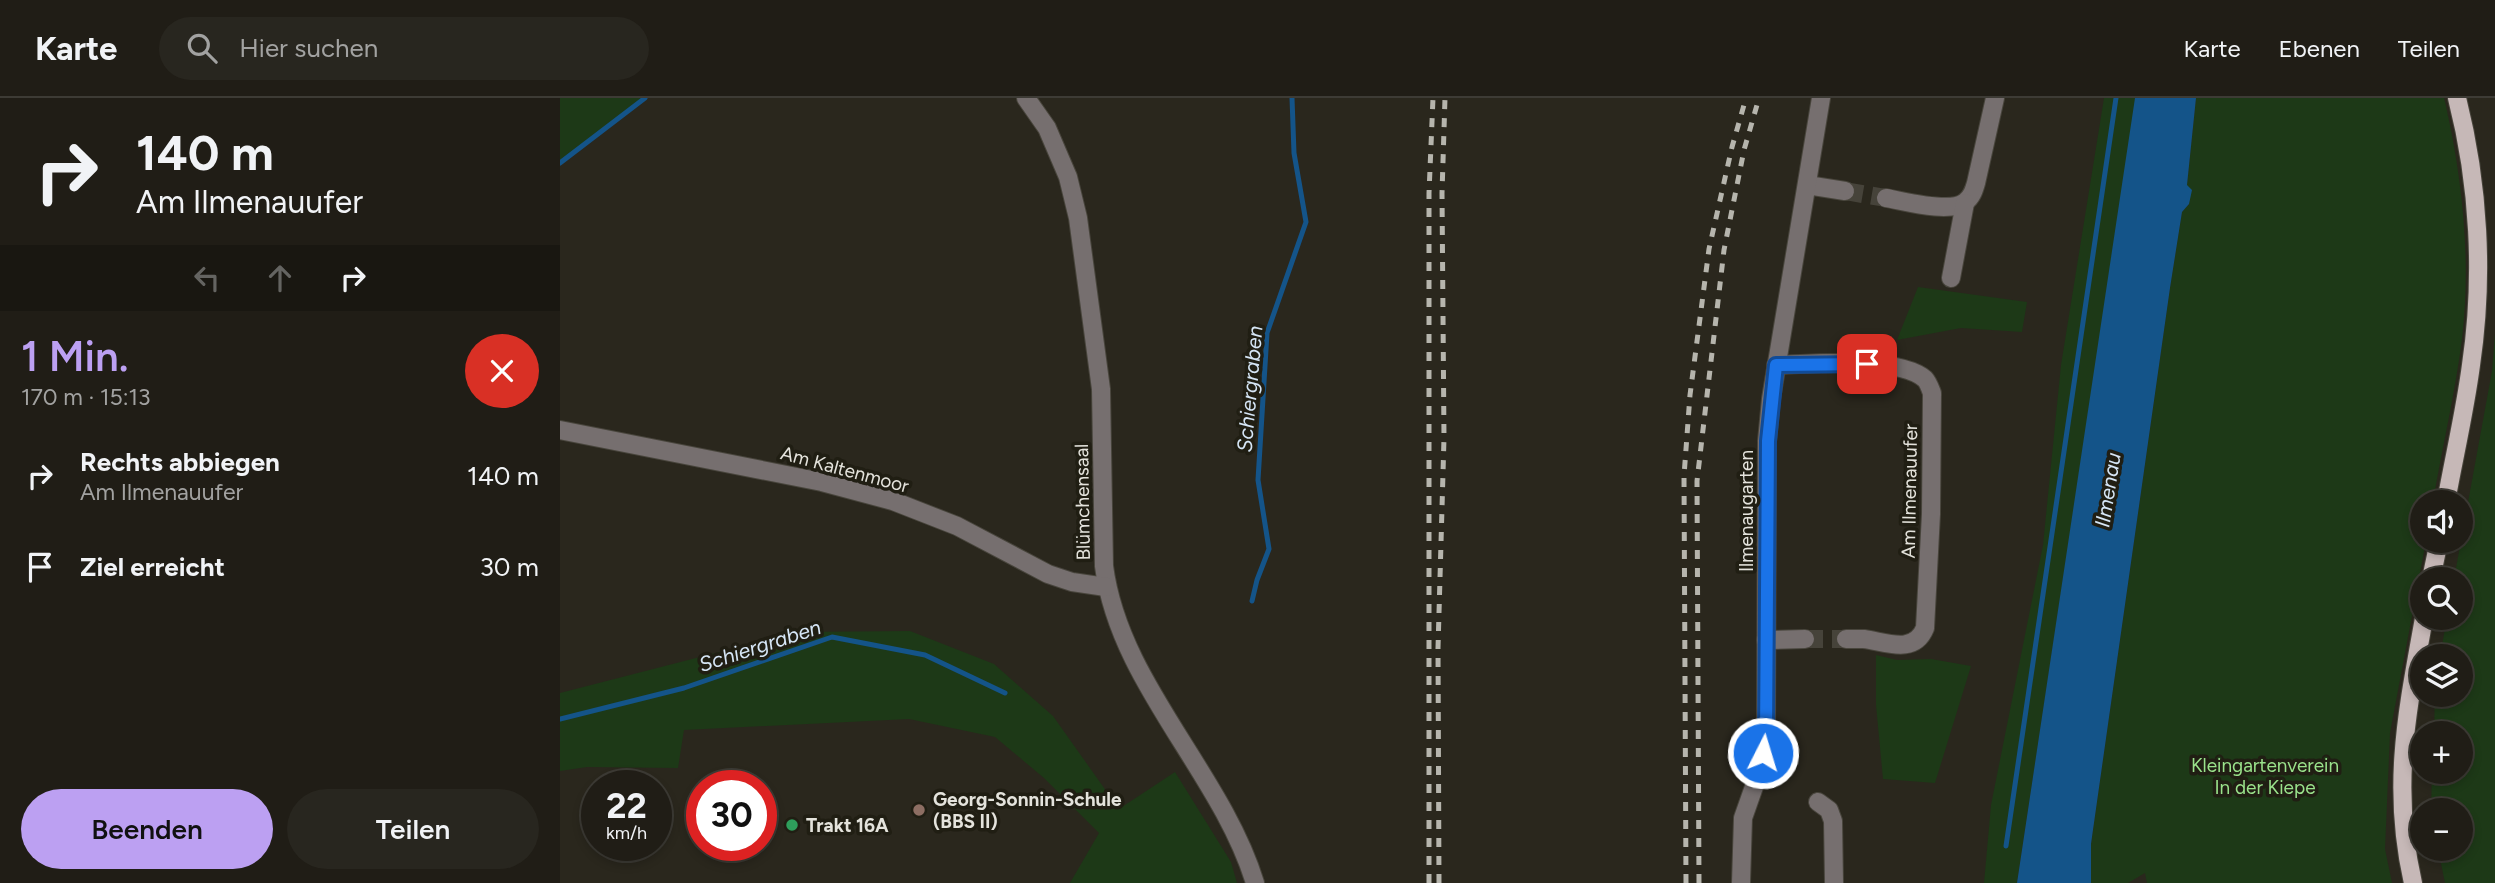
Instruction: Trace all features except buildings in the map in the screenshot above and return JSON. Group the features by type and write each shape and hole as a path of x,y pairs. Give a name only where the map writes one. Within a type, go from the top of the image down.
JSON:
{"main road":[{"path":"2448,490 2471,364 2477,298 2477,232 2456,98"},
{"path":"2413,883 2403,818 2401,768 2406,715 2422,630"}],"street":[{"name":"Blümchensaal","path":"1026,98 1047,128 1068,177 1078,218 1101,389 1106,587 1133,659 1198,766 1247,858 1255,883"},
{"name":"Ilmenaugarten","path":"1741,883 1743,818 1761,767 1766,739 1768,441 1776,365 1821,98"},
{"path":"1886,198 1937,206 1955,207 1965,203 1972,195 1976,183 1994,98"},
{"path":"1807,185 1845,191"},
{"path":"1951,278 1965,203"},
{"name":"Am Ilmenauufer","path":"1776,365 1867,364 1908,369 1927,380 1932,393 1931,514 1924,628 1921,636 1913,643 1901,646 1864,639 1846,639"},
{"name":"Am Kaltenmoor","path":"560,430 822,482 893,501 957,526 1048,574 1072,582 1106,587"},
{"path":"1766,640 1805,639"},
{"path":"1818,802 1829,810 1833,821 1834,883"}],"green space":[{"path":"560,98 645,98 560,163"},
{"path":"2104,98 2136,98 2017,883 1984,883 1991,805 2043,545 2061,365"},
{"name":"Kleingartenverein In der Kiepe","path":"2196,98 2444,98 2457,164 2464,222 2465,310 2456,380 2435,490 2410,490 2410,553 2424,553 2421,567 2410,567 2410,626 2390,733 2385,849 2392,883 2147,883 2145,873 2128,883 2091,883 2091,844 2170,288 2182,212 2189,204 2187,185"},
{"path":"1918,287 2027,302 2022,332 1961,328 1897,340"},
{"path":"2495,334 2495,883 2445,883 2440,861 2473,861 2473,798 2431,798 2432,784 2473,784 2473,721 2434,721 2435,707 2473,707 2473,644 2442,644 2445,630 2473,630 2473,567 2456,567 2459,553 2473,553 2473,490 2470,490 2492,371"},
{"path":"910,631 994,664 1053,716 1119,809 1175,772 1231,862 1237,883 1070,883 1099,833 1044,778 995,737 909,719 684,730 678,768 587,767 560,771 560,693 797,632"},
{"path":"1876,655 1897,660 1931,659 1971,666 1935,783 1883,779 1876,705"}],"water":[{"name":"Ilmenau","path":"2135,98 2196,98 2187,185 2192,190 2189,204 2182,212 2170,288 2091,844 2091,883 2017,883"}],"waterway":[{"path":"560,163 645,98"},
{"name":"Schiergraben","path":"1252,601 1269,549 1258,480 1267,333 1306,222 1294,153 1292,98"},
{"path":"2006,846 2116,98"},
{"name":"Schiergraben","path":"560,719 684,688 832,637 925,655 1005,693"}],"tunnel":[{"path":"1845,191 1886,198"},
{"path":"1805,639 1846,639"}],"railway":[{"path":"1429,883 1429,193 1433,98"},
{"path":"1439,883 1438,648 1444,438 1442,193 1445,98"},
{"path":"1686,883 1684,476 1690,395 1709,249 1746,98"},
{"path":"1699,883 1697,481 1724,250 1744,150 1759,98"}],"place":[{"name":"Georg-Sonnin-Schule (BBS II)","path":"919,810"},
{"name":"Trakt 16A","path":"792,825"}],"route":[{"path":"1763,753 1766,739 1768,441 1770,399 1776,365 1867,364"}]}
